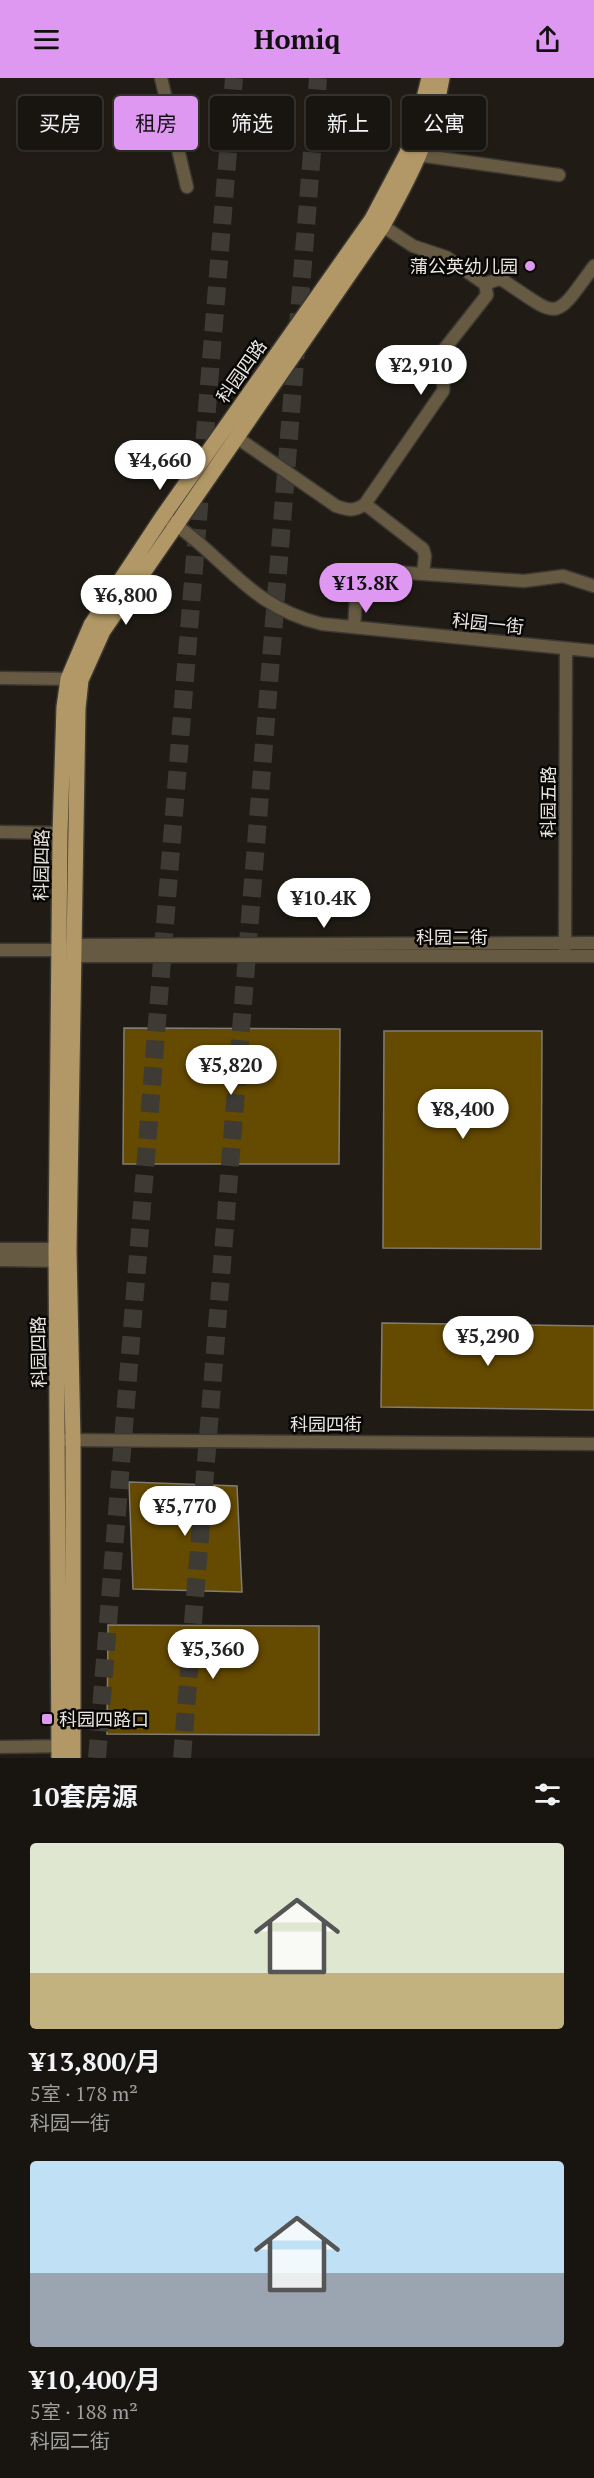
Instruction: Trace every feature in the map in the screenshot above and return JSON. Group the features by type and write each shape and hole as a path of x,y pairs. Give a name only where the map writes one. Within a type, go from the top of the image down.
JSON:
{"main road":[{"name":"科园四路","path":"66,1752 66,1440 59,950 64,707 91,624 169,520 377,223 407,153 429,78"},
{"name":"科园四路","path":"169,520 236,438 377,223 418,155 432,118 442,78"},
{"name":"科园四路","path":"63,1255 74,950 78,708 75,679"}],"street":[{"path":"161,78 187,187"},
{"path":"418,155 560,175"},
{"path":"236,438 336,506 346,510 357,510 365,504 443,391 444,385 434,370 434,365 487,295 488,289 485,284 446,257 413,246 377,223"},
{"path":"485,284 499,279 545,309 555,310 565,306 594,266"},
{"path":"365,504 423,549 425,556 423,574"},
{"name":"科园一街","path":"169,520 248,589 278,609 300,619 322,624 594,651"},
{"path":"354,627 359,586 363,580 380,570 524,581 563,576 594,586"},
{"name":"科园五路","path":"566,649 566,949"},
{"path":"0,678 75,679"},
{"path":"0,832 60,832"},
{"name":"科园二街","path":"0,950 566,949 594,943"},
{"name":"科园二街","path":"566,949 594,956"},
{"path":"0,1249 63,1255"},
{"path":"0,1260 63,1255"},
{"name":"科园四街","path":"66,1440 594,1444"},
{"path":"0,1747 66,1752"}],"building":[{"path":"124,1028 340,1029 339,1164 123,1164"},
{"path":"384,1031 542,1031 541,1249 383,1248"},
{"path":"382,1323 594,1326 594,1410 381,1407"},
{"path":"129,1482 237,1486 242,1592 133,1589"},
{"path":"108,1625 319,1626 319,1735 107,1734"}],"tunnel":[{"path":"97,1758 234,78"},
{"path":"182,1758 318,78"}],"place":[{"name":"蒲公英幼儿园","path":"530,266"},
{"name":"科园四路口","path":"47,1719"}]}
